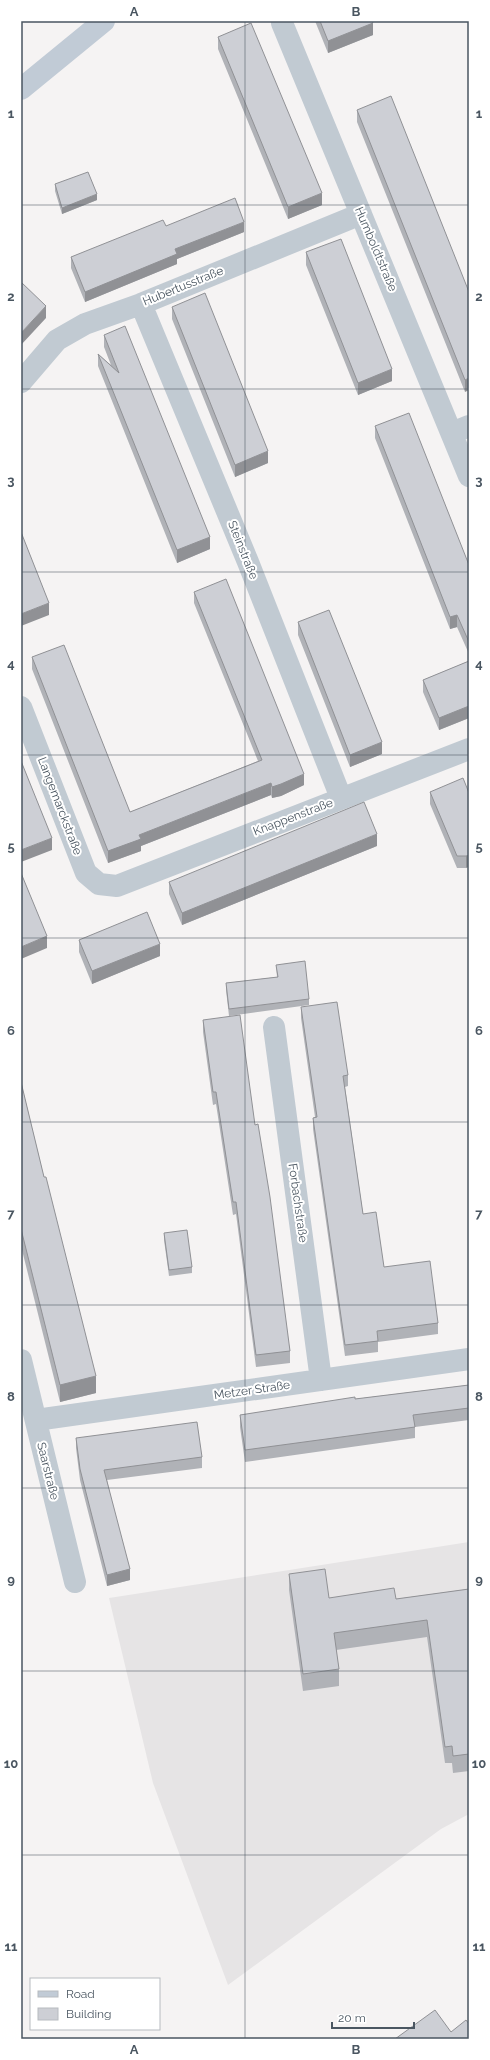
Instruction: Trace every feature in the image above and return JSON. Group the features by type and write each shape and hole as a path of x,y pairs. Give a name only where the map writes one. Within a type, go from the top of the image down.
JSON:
{"main road":[{"path":"21,89 104,21"}],"street":[{"name":"Humboldtstraße","path":"282,23 361,214 461,429 469,476"},
{"name":"Hubertusstraße","path":"21,382 57,340 85,324 141,304 361,214"},
{"name":"Steinstraße","path":"141,304 248,562 341,798"},
{"name":"Langemarckstraße","path":"21,707 86,873 99,884 117,886"},
{"name":"Knappenstraße","path":"117,886 469,749"},
{"name":"Forbachstraße","path":"274,1027 321,1380"},
{"name":"Metzer Straße","path":"36,1420 469,1359"},
{"name":"Saarstraße","path":"21,1360 75,1582"}],"shaded area":[{"path":"469,1542 469,1814 441,1829 228,1985 153,1783 109,1598"}],"building":[{"path":"320,21 372,21 373,23 328,41"},
{"path":"251,23 322,193 288,207 218,37"},
{"path":"391,96 469,292 469,378 465,380 357,110"},
{"path":"88,172 97,194 62,208 55,184"},
{"path":"235,198 244,222 175,249 177,254 85,292 71,257 163,220 166,226"},
{"path":"341,239 392,369 358,383 306,252"},
{"path":"21,282 46,306 21,333"},
{"path":"205,293 268,451 235,465 172,307"},
{"path":"125,326 210,537 177,550 98,354 119,373 104,335"},
{"path":"409,413 469,565 469,642 457,615 450,617 375,426"},
{"path":"21,532 49,603 21,614"},
{"path":"226,579 304,774 272,787 271,783 139,835 141,839 108,851 32,657 64,645 130,812 262,760 194,592"},
{"path":"329,610 382,742 350,755 298,622"},
{"path":"469,661 469,706 439,718 423,680"},
{"path":"21,761 52,838 21,850"},
{"path":"463,778 469,793 469,855 457,856 430,792"},
{"path":"364,802 377,834 182,913 169,882"},
{"path":"21,873 47,936 21,947"},
{"path":"147,912 160,944 92,971 79,940"},
{"path":"305,961 309,999 229,1009 226,983 278,977 276,965"},
{"path":"337,1002 348,1075 343,1076 363,1214 376,1212 384,1267 430,1261 438,1323 377,1331 378,1341 345,1345 313,1118 317,1117 301,1007"},
{"path":"240,1015 255,1125 258,1124 270,1197 290,1351 256,1355 236,1202 233,1202 216,1092 213,1092 203,1020"},
{"path":"21,1082 96,1376 60,1385 21,1229"},
{"path":"187,1230 192,1267 169,1270 164,1233"},
{"path":"469,1385 469,1408 413,1415 415,1427 245,1450 240,1415 355,1397 355,1399"},
{"path":"197,1422 202,1457 104,1470 130,1569 107,1575 80,1469 76,1438"},
{"path":"325,1569 329,1598 394,1588 396,1599 469,1589 469,1754 453,1756 452,1746 445,1747 427,1620 334,1633 339,1669 303,1674 289,1574"},
{"path":"435,2010 451,2032 466,2020 469,2024 469,2039 395,2039"}]}
